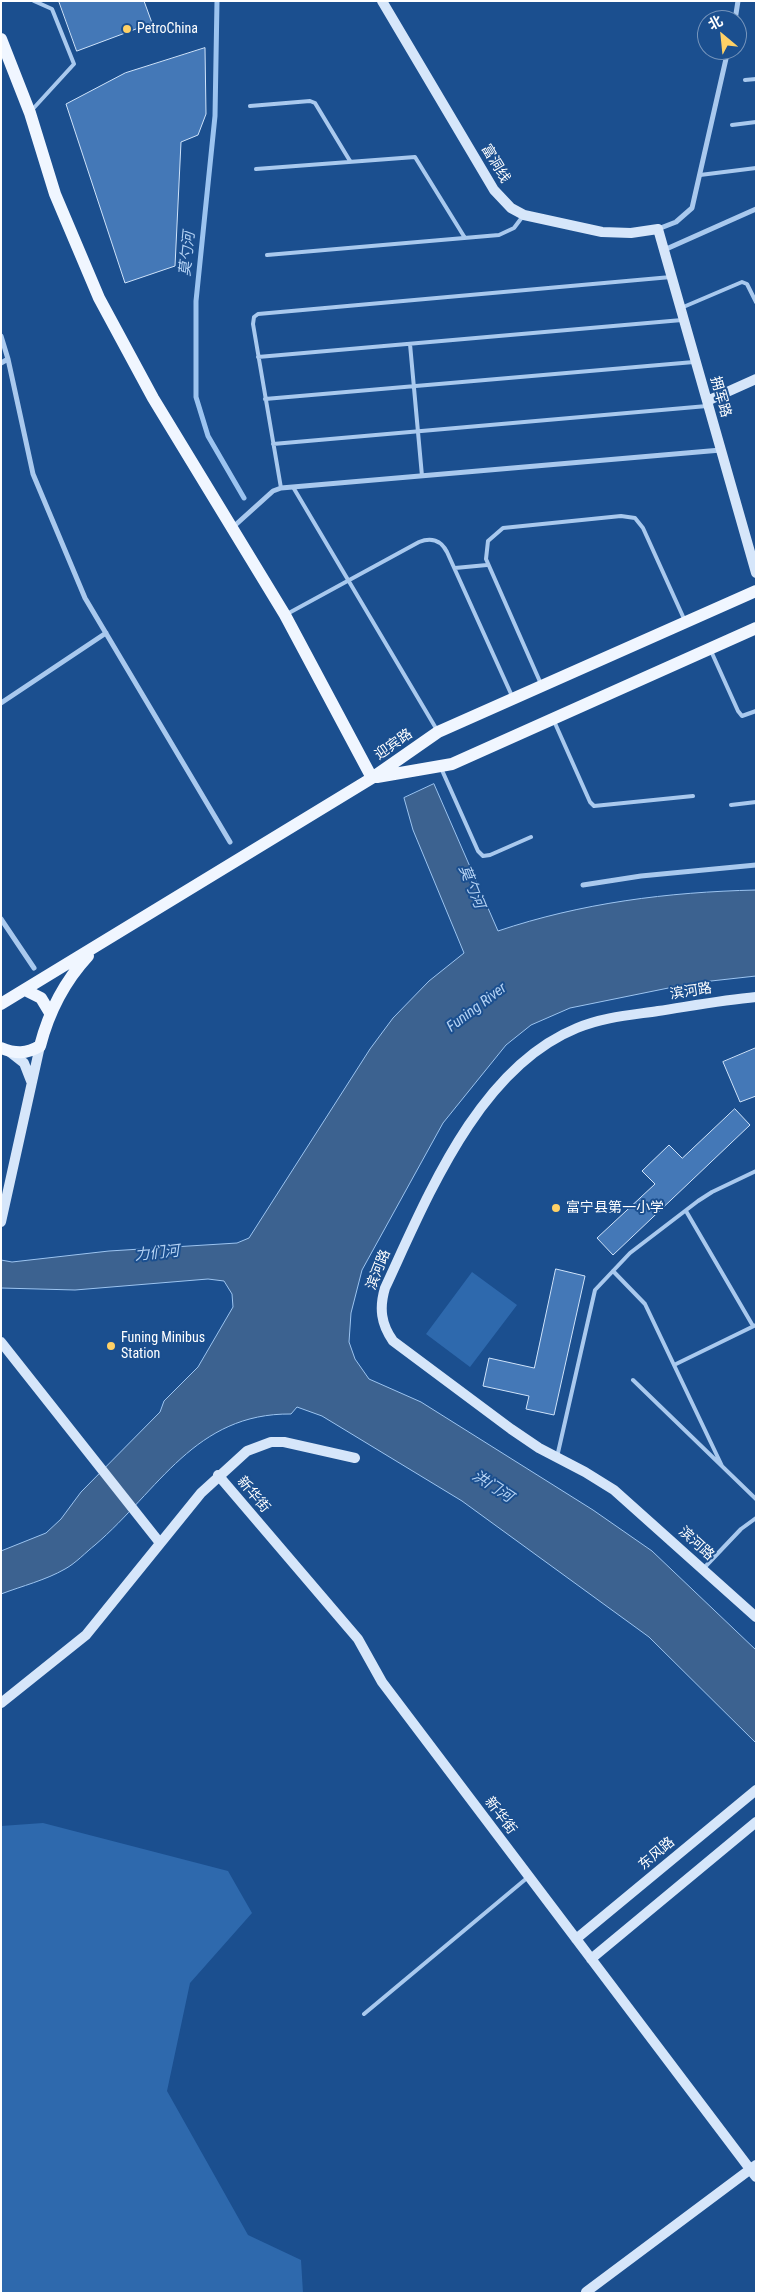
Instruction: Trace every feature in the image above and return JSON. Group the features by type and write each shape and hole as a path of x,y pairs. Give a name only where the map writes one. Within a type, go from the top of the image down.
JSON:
{"main road":[{"name":"富洞线","path":"382,1 494,190 511,208 524,215 616,234 658,229"},
{"path":"1,39 30,113 55,194 99,298 153,398 285,616 372,778 1,1004"},
{"name":"拥军路","path":"658,229 756,573"},
{"path":"707,404 756,380"},
{"name":"迎宾路","path":"372,778 438,732 756,591"},
{"name":"迎宾路","path":"372,778 452,764 756,628"},
{"path":"1,1222 31,1082 50,1013 70,978 96,946"},
{"path":"24,990 41,998 50,1013"},
{"name":"滨河路","path":"756,997 591,1023 561,1036 534,1054 499,1087 461,1136 430,1191 385,1288 381,1303 382,1320 393,1341 511,1429 556,1458 585,1472 614,1490 703,1568 756,1618"},
{"path":"3,1048 23,1053 40,1046"},
{"path":"3,1048 24,1062 31,1082"},
{"path":"1,1342 160,1543"},
{"path":"1,1703 86,1635 218,1475 247,1451 271,1442 304,1445 355,1458"},
{"name":"新华街","path":"218,1475 358,1639 382,1682 591,1959 754,2170"},
{"name":"东风路","path":"576,1939 756,1790"},
{"path":"591,1959 756,1822"},
{"path":"586,2292 754,2170"}],"street":[{"path":"658,229 676,222 692,208 726,60"},
{"path":"664,250 756,209"},
{"path":"1,336 8,359 33,474 85,598 230,842"},
{"path":"1,363 8,359"},
{"path":"232,528 273,491 281,488 720,450"},
{"path":"1,703 106,634"},
{"path":"583,885 641,876 756,865"},
{"path":"1,919 34,968"}],"lane":[{"path":"30,113 74,64 52,9 34,1"},
{"path":"745,80 756,79"},
{"path":"250,106 310,101 315,103 350,161"},
{"path":"732,126 756,122"},
{"path":"256,169 415,157 465,238"},
{"path":"700,175 756,168"},
{"path":"266,255 465,238 507,232 514,228 524,215"},
{"path":"281,488 253,320 262,312 671,277"},
{"path":"680,309 742,282 747,284 756,302"},
{"path":"258,357 684,320"},
{"path":"410,344 422,476"},
{"path":"265,399 695,362"},
{"path":"273,444 707,404"},
{"path":"293,487 438,732"},
{"path":"542,686 488,565 485,553 488,541 503,528 621,516 635,518 643,528 685,622"},
{"path":"285,616 424,540 441,543 455,568 513,699"},
{"path":"455,568 488,565"},
{"path":"710,649 738,712 742,716 756,711"},
{"path":"553,719 590,802 594,806 692,796"},
{"path":"440,766 478,851 483,856 490,856 532,837"},
{"path":"731,805 756,802"},
{"path":"556,1458 593,1297 600,1284 630,1253 712,1192 756,1171"},
{"path":"674,1365 754,1325 686,1211"},
{"path":"613,1271 642,1299 722,1466"},
{"path":"633,1380 756,1499"},
{"path":"703,1568 741,1529 756,1518"},
{"path":"364,2014 529,1876"}],"shaded area":[{"path":"472,1272 517,1305 470,1367 426,1334"},
{"path":"43,1823 228,1871 252,1913 190,1983 167,2091 248,2235 301,2260 303,2293 1,2293 1,1826"}],"water":[{"path":"434,784 498,931 529,921 593,906 658,896 756,890 756,976 693,983 570,1008 531,1025 506,1045 443,1123 362,1270 351,1313 349,1342 355,1359 369,1379 421,1402 593,1510 652,1551 756,1650 756,1743 649,1637 462,1501 322,1416 297,1407 291,1414 258,1417 229,1426 204,1441 181,1459 118,1524 73,1564 50,1576 1,1594 1,1551 46,1533 61,1519 81,1492 160,1412 164,1401 198,1367 233,1307 232,1294 224,1281 208,1279 75,1290 1,1288 1,1260 12,1262 109,1251 237,1243 249,1238 370,1049 393,1018 429,981 464,953 413,830 404,798"}],"building":[{"path":"59,1 144,1 152,23 77,51"},
{"path":"205,48 206,114 198,135 181,142 175,266 125,283 66,104 125,73"},
{"path":"756,1048 756,1096 740,1102 723,1062"},
{"path":"735,1109 750,1125 613,1255 597,1238 655,1184 642,1171 669,1145 682,1158"},
{"path":"556,1269 585,1276 554,1415 526,1409 529,1396 483,1386 489,1358 534,1368"}],"waterway":[{"name":"莫勺河","path":"217,1 215,116 196,301 196,397 208,436 244,498"}],"place":[{"name":"PetroChina","path":"127,29"},
{"name":"富宁县第一小学","path":"556,1208"},
{"name":"Funing Minibus Station","path":"111,1346"}],"water label":[{"name":"Funing River","path":"477,1008"},
{"name":"力们河","path":"157,1254"},
{"name":"洪门河","path":"492,1487"}]}
